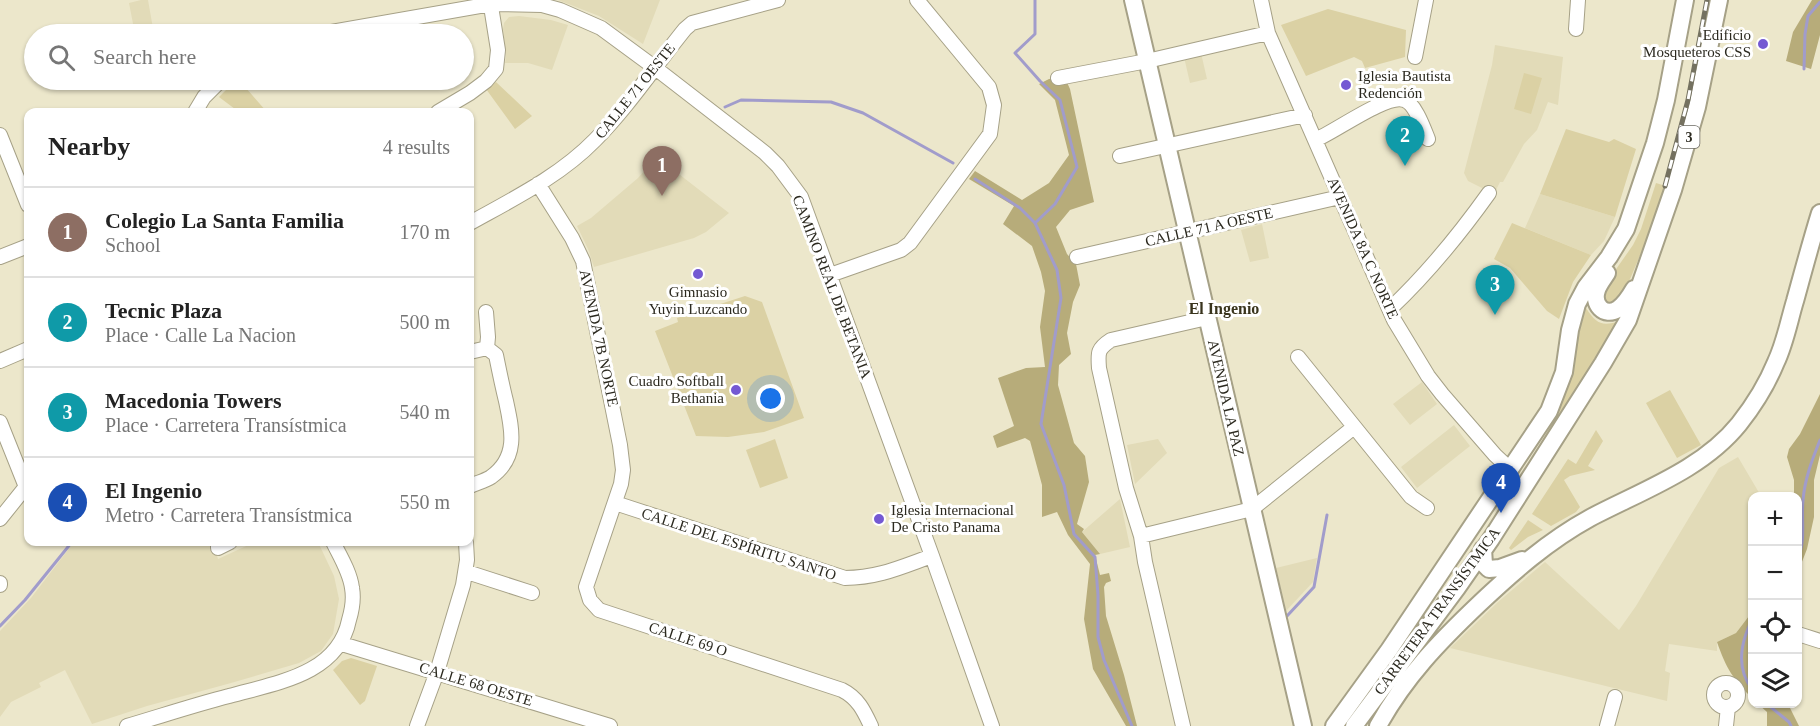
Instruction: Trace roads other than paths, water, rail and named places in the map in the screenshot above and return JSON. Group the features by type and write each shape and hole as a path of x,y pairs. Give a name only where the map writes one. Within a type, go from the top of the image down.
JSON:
{"main road":[{"name":"AVENIDA LA PAZ","path":"1133,0 1303,726"},
{"name":"CARRETERA TRANSÍSTMICA","path":"1334,726 1389,650 1549,411 1564,372 1570,330 1577,304 1626,229 1655,143 1666,100 1685,0"},
{"name":"CARRETERA TRANSÍSTMICA","path":"1354,726 1484,549 1604,363 1628,320 1673,190 1697,107 1719,0"},
{"path":"1641,185 1632,234 1598,287 1595,298 1598,306 1607,312 1618,309 1646,271"},
{"path":"1378,726 1400,691 1434,648 1514,570 1588,519 1664,481 1692,464 1719,445 1739,424 1761,393 1777,360 1820,213"},
{"path":"1484,549 1484,564 1489,569 1500,568 1534,556"}],"street":[{"name":"CALLE 71 OESTE","path":"474,221 538,184 595,141 692,23 778,0"},
{"path":"830,275 901,250 910,243 990,134 994,105 989,87 917,0"},
{"name":"AVENIDA 8A C NORTE","path":"1261,0 1268,33 1394,320 1428,376 1442,394 1511,470"},
{"path":"1415,57 1426,0"},
{"path":"1576,29 1578,0"},
{"name":"CAMINO REAL DE BETANIA","path":"373,24 491,2 542,5 560,10 601,28 654,67 778,166 801,197 992,726"},
{"path":"445,108 486,81 496,69 498,50 491,2"},
{"path":"1058,78 1147,61 1268,33"},
{"path":"198,108 212,90"},
{"path":"1315,140 1381,103 1392,100 1405,100 1413,107 1428,139"},
{"path":"1120,156 1305,115"},
{"path":"0,135 24,195"},
{"name":"AVENIDA 7B NORTE","path":"538,184 572,238 583,261 621,445 623,470 615,503"},
{"path":"1390,309 1416,285 1466,225 1489,193"},
{"name":"CALLE 71 A OESTE","path":"1077,257 1340,197"},
{"path":"0,257 24,248"},
{"path":"486,312 487,348"},
{"path":"1183,726 1141,537 1126,488 1099,368 1098,354 1102,346 1111,340 1207,318"},
{"path":"474,351 487,348"},
{"path":"474,484 490,478 501,468 509,456 512,442 512,428 495,355 487,348"},
{"path":"0,361 24,352"},
{"path":"1298,357 1411,497 1427,508"},
{"path":"0,422 24,479"},
{"path":"1141,537 1252,509 1354,427"},
{"path":"0,519 24,490"},
{"name":"CALLE DEL ESPÍRITU SANTO","path":"615,503 845,578 865,578 885,573 932,555"},
{"name":"CALLE 69 O","path":"615,503 586,587 593,605 599,610 842,690 850,694 861,706 871,726"},
{"path":"127,726 273,684 304,673 323,663 342,644 353,604 348,575 335,546"},
{"path":"417,726 437,672 467,572 466,546"},
{"path":"467,572 532,593"},
{"path":"1802,636 1820,641"},
{"name":"CALLE 68 OESTE","path":"342,644 610,726"},
{"path":"1607,726 1614,697"},
{"path":"1726,726 1728,707"}],"waterway":[{"path":"1035,0 1035,34 1015,53 1060,100 1077,167 1055,204 1035,223 1057,270 1061,298 1041,424 1064,485 1074,534 1095,557 1098,637 1104,660 1132,726"},
{"path":"1804,69 1808,16 1820,2"},
{"path":"725,107 741,100 831,102 863,113 953,163"},
{"path":"975,179 1020,208 1035,223"},
{"path":"1801,546 1805,484 1820,440"},
{"path":"1287,616 1314,587 1327,515"},
{"path":"0,626 25,600 69,546"},
{"path":"1748,629 1741,656 1748,683"},
{"path":"1772,708 1791,726"}],"railway":[{"path":"1665,186 1688,100 1707,0"}],"place":[{"name":"Edificio Mosqueteros CSS","path":"1763,44"},
{"name":"Iglesia Bautista Redención","path":"1346,85"},
{"name":"Tecnic Plaza","path":"1405,166"},
{"name":"Colegio La Santa Familia","path":"662,196"},
{"name":"Gimnasio Yuyin Luzcando","path":"698,274"},
{"name":"Macedonia Towers","path":"1495,315"},
{"name":"Cuadro Softball Bethania","path":"736,390"},
{"name":"El Ingenio","path":"1501,513"},
{"name":"Iglesia Internacional De Cristo Panama","path":"879,519"}],"district":[{"name":"El Ingenio","path":"1224,308"}]}
